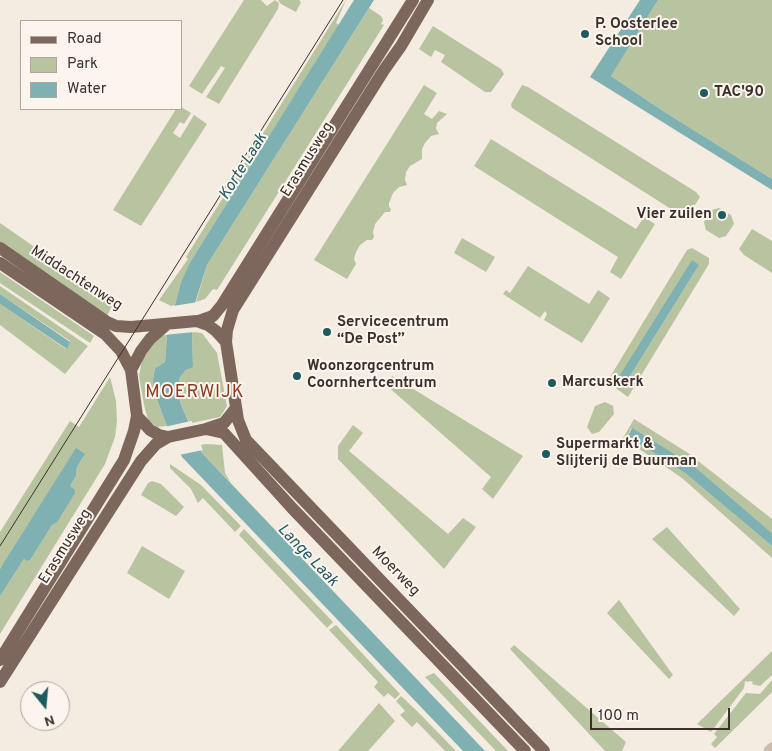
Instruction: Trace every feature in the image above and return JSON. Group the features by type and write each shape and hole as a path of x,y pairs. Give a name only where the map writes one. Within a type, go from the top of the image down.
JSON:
{"main road":[{"name":"Erasmusweg","path":"198,321 213,316 222,305 413,0"},
{"name":"Erasmusweg","path":"226,342 227,330 233,310 428,0"},
{"name":"Middachtenweg","path":"0,248 107,322 124,327 166,325"},
{"name":"Middachtenweg","path":"0,263 105,334 121,351 131,370"},
{"path":"198,321 216,332 226,342 236,408 224,423 168,437 159,435 150,430 137,416 131,370 150,339 166,325 198,321"},
{"name":"Moerweg","path":"236,408 238,420 246,440 544,751"},
{"name":"Erasmusweg","path":"0,660 124,460 137,416"},
{"name":"Moerweg","path":"201,430 224,434 292,508 525,751"},
{"name":"Erasmusweg","path":"0,682 141,461 156,444 168,437"}],"green space":[{"path":"244,0 261,0 267,6 275,0 279,3 278,9 219,104 206,97 225,68 221,66 202,94 189,86"},
{"path":"278,0 299,0 301,2 296,12 281,4"},
{"path":"346,0 336,23 339,25 189,264 181,282 175,305 171,306 159,300 188,259 186,257"},
{"name":"TAC'90","path":"658,0 772,0 772,179 611,76"},
{"path":"369,8 381,16 383,20 381,24 384,25 217,290 213,289 205,299 196,302 207,265"},
{"path":"433,26 501,69 504,74 491,92 485,92 441,62 445,55 435,50 431,57 419,49"},
{"path":"424,85 437,93 424,114 432,119 439,111 447,114 437,123 436,129 439,134 431,136 425,143 422,149 422,159 410,166 406,172 405,180 407,185 399,187 393,193 389,203 390,212 385,212 375,224 374,237 372,240 367,240 360,245 354,259 356,264 347,279 314,260"},
{"path":"522,85 696,192 700,197 688,216 682,216 512,108 511,104"},
{"path":"182,108 191,113 184,124 180,122 173,133 180,138 194,115 207,124 141,226 113,210 175,110 182,110"},
{"path":"491,139 636,229 644,217 655,224 621,279 610,272 618,257 474,166"},
{"path":"719,208 731,215 734,224 726,236 719,238 706,230 704,222 712,210"},
{"path":"0,223 114,302 107,316 0,242"},
{"path":"752,229 772,241 772,273 744,255 739,249"},
{"path":"462,238 495,257 486,272 454,253"},
{"path":"692,248 709,258 709,264 628,397 607,382 687,250","holes":["699,265 627,381 621,375"]},
{"path":"528,266 589,304 598,290 610,298 582,343 544,320 547,314 545,311 540,318 503,294 506,290 510,293"},
{"path":"0,272 94,336 90,343 0,283"},
{"path":"0,286 88,346 65,374 0,325 0,304 66,349 70,341 0,294"},
{"path":"192,332 202,333 217,353 227,406 220,417 192,423 192,421 189,422 180,402 178,386 180,377 193,366"},
{"path":"167,335 165,362 155,368 153,380 154,392 167,426 157,427 148,420 139,376 142,360 157,339"},
{"path":"392,376 523,456 493,499 482,489 491,477 386,385"},
{"path":"110,377 116,401 117,421 115,437 105,464 0,634 0,596 24,559 31,559 52,525 76,476 77,467 85,454 0,569 0,532 70,421 79,427"},
{"path":"605,402 613,406 614,414 599,432 592,434 587,427 595,406"},
{"path":"634,419 688,453 772,519 772,533 694,466 631,428 628,436 685,473 772,546 772,558 682,478 623,438"},
{"path":"353,425 363,433 349,451 448,534 463,518 476,527 444,569 338,459 338,446"},
{"path":"201,445 222,445 225,473 231,483 202,453"},
{"path":"170,464 201,485 241,526 235,532 203,498 198,503 191,489 170,468"},
{"path":"152,481 161,484 184,507 176,516 141,495 148,483"},
{"path":"667,527 740,609 734,616 652,539"},
{"path":"244,529 333,622 327,628 239,535"},
{"path":"142,546 185,571 169,599 127,573"},
{"path":"619,600 673,675 669,679 607,613"},
{"path":"336,625 400,694 395,699 388,693 384,697 374,687 378,682 329,630"},
{"path":"514,645 626,742 622,751 605,751 510,649"},
{"path":"772,651 772,675 760,686 752,684 753,682 750,681 745,681 744,688 711,732 697,724"},
{"path":"434,673 508,751 496,751 425,677"},
{"path":"772,680 772,692 715,748 711,744 717,737 714,734 746,693 760,694"},
{"path":"401,696 456,751 445,751 417,722 412,727 400,715 405,711 396,701"},
{"path":"379,703 395,721 368,751 338,751"}],"water":[{"path":"354,0 374,0 207,265 195,303 192,332 193,367 186,370 180,377 178,386 180,402 202,453 485,751 463,751 182,457 167,426 154,392 155,368 165,362 167,335 181,282 189,264"},
{"path":"640,0 658,0 611,76 772,179 772,190 590,77"},
{"path":"692,260 699,265 627,381 620,375"},
{"path":"0,294 70,342 67,349 0,304"},
{"path":"632,428 694,466 772,533 772,546 685,473 628,436"},
{"path":"76,448 85,454 77,467 76,476 70,486 75,490 75,493 31,559 27,561 24,559 0,596 0,569"}],"pier":[{"path":"198,302 195,332 164,335 173,306"},
{"path":"191,421 203,450 179,455 164,427"}],"tram line":[{"path":"0,546 343,0"}],"place":[{"name":"P. Oosterlee School","path":"585,34"},
{"name":"TAC'90","path":"704,93"},
{"name":"Vier zuilen","path":"722,215"},
{"name":"Servicecentrum “De Post”","path":"327,332"},
{"name":"Woonzorgcentrum Coornhertcentrum","path":"297,376"},
{"name":"Marcuskerk","path":"552,383"},
{"name":"Supermarkt & Slijterij de Buurman","path":"546,454"}],"district":[{"name":"MOERWIJK","path":"195,393"}],"water label":[{"name":"Korte Laak","path":"244,167"},
{"name":"Lange Laak","path":"307,556"}]}
